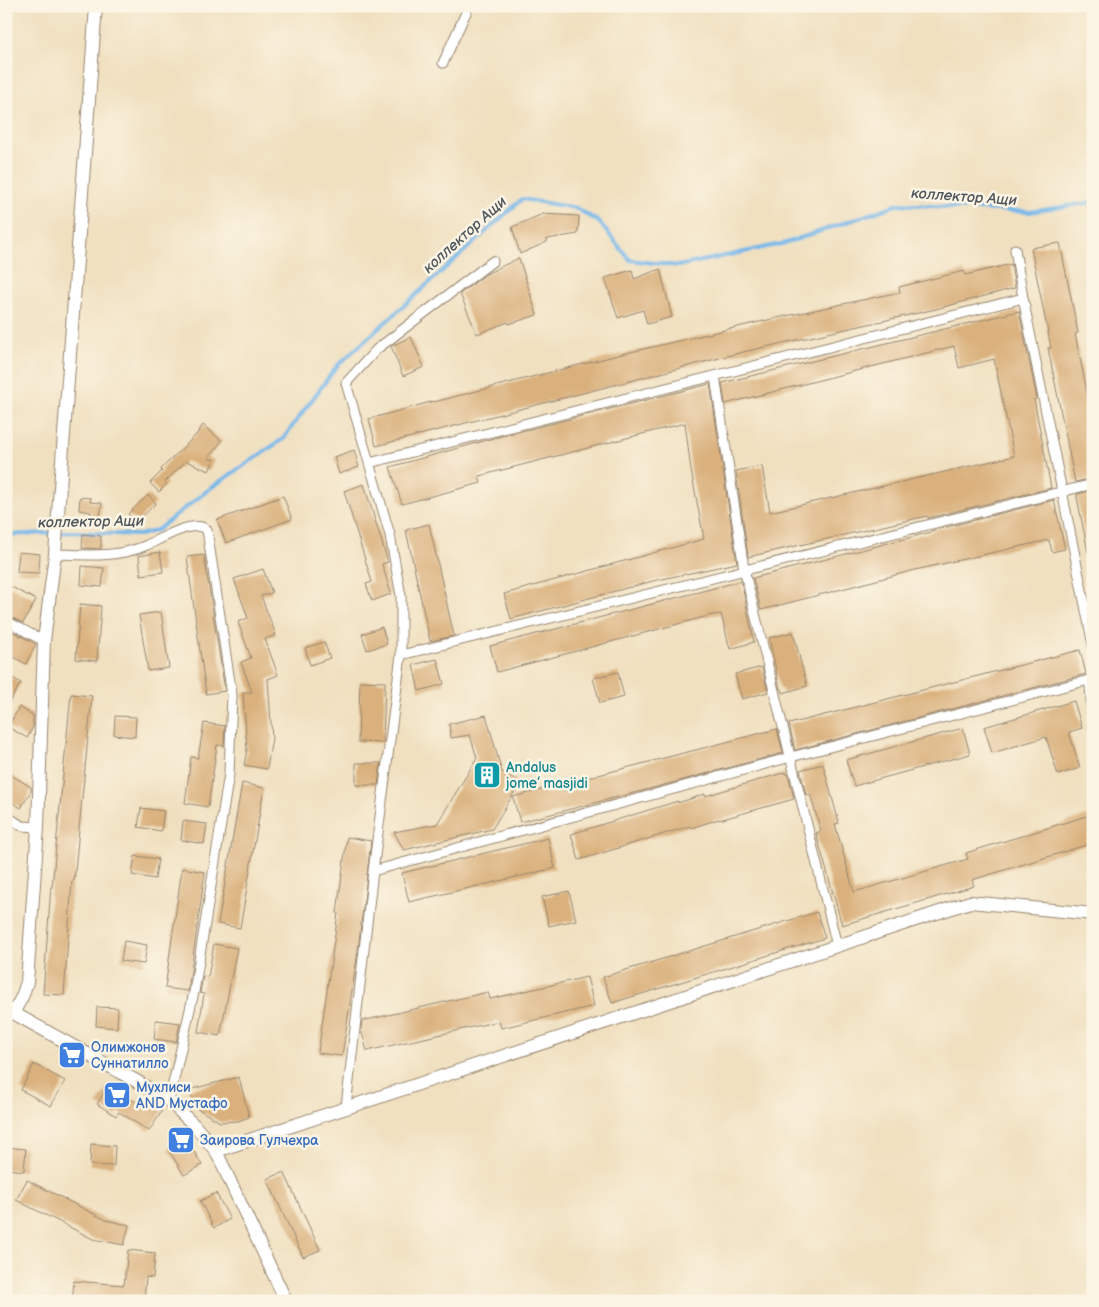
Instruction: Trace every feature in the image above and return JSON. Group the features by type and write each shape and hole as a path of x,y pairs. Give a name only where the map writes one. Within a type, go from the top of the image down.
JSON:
{"main road":[{"path":"96,6 55,549 44,641 38,827 27,982 22,997 10,1011 169,1101 194,1125 216,1151 286,1301"},
{"path":"216,1151 970,902 1093,914"}],"street":[{"path":"443,63 469,6"},
{"path":"1015,249 1023,298 1093,646"},
{"path":"346,1107 373,871 401,655 401,596 390,535 346,382 376,349 493,261"},
{"path":"369,463 1023,298"},
{"path":"715,376 744,569 837,946"},
{"path":"401,655 1093,484"},
{"path":"55,549 89,556 124,552 145,546 197,525 203,526 207,530 232,695 228,774 194,992 169,1101"},
{"path":"6,621 44,641"},
{"path":"373,871 791,757 1093,680"},
{"path":"1093,680 1090,686 1093,726"},
{"path":"6,816 22,826 38,827"}],"building":[{"path":"543,214 579,216 578,234 547,239 547,242 520,254 512,227"},
{"path":"1060,243 1078,333 1075,334 1093,421 1093,478 1075,482 1048,348 1051,348 1031,248"},
{"path":"519,258 537,315 509,324 508,322 477,334 460,294 486,274"},
{"path":"1011,264 1015,288 936,309 743,352 376,446 369,419 622,354 772,319 900,292 899,287 964,271 965,275"},
{"path":"660,269 672,317 647,324 643,310 618,318 605,278 632,270 634,279"},
{"path":"1019,311 1037,399 1034,399 1051,488 928,518 927,516 748,557 736,471 762,466 770,512 1014,456 994,359 959,368 954,346 725,404 722,383"},
{"path":"411,337 424,367 403,376 391,346"},
{"path":"710,384 737,563 653,581 511,619 504,594 704,539 691,470 685,423 479,476 481,483 402,504 390,467 498,437"},
{"path":"203,425 222,441 208,458 214,460 209,471 186,461 165,482 167,484 159,492 150,483 162,471 161,469 196,435"},
{"path":"354,450 359,467 339,474 334,457"},
{"path":"364,484 388,562 382,564 391,594 372,601 366,584 372,582 344,491"},
{"path":"1093,490 1093,552 1088,552 1077,494"},
{"path":"148,495 156,503 137,522 128,514"},
{"path":"283,496 292,519 226,543 217,520"},
{"path":"80,497 91,498 90,502 102,503 100,517 91,516 91,512 79,510"},
{"path":"1054,500 1065,549 1052,552 1049,540 915,570 761,610 753,578"},
{"path":"429,524 454,636 430,641 406,530"},
{"path":"83,534 101,536 101,549 82,548"},
{"path":"19,552 40,554 39,573 17,572"},
{"path":"160,552 163,572 141,575 139,556"},
{"path":"204,555 225,691 206,694 187,557"},
{"path":"82,566 104,568 102,587 81,585"},
{"path":"263,569 272,593 261,596 276,635 265,639 278,675 268,679 272,738 267,769 244,765 247,750 243,692 252,692 241,662 251,658 238,622 248,618 234,579"},
{"path":"741,581 754,642 730,649 721,614 712,615 497,672 490,646"},
{"path":"6,584 36,600 23,623 6,615"},
{"path":"80,604 101,606 97,661 76,659"},
{"path":"161,612 169,668 148,671 139,615"},
{"path":"382,627 387,644 367,650 362,634"},
{"path":"6,628 36,644 26,664 6,653"},
{"path":"793,632 807,686 783,693 782,689 780,689 769,638"},
{"path":"324,642 330,658 310,665 305,648"},
{"path":"1080,650 1086,674 795,750 789,724"},
{"path":"437,659 444,684 419,691 413,665"},
{"path":"762,667 768,692 742,699 735,674"},
{"path":"618,672 624,697 600,703 593,678"},
{"path":"6,674 21,683 6,707"},
{"path":"360,681 385,682 383,743 358,742"},
{"path":"71,694 92,696 74,881 72,881 64,995 43,994 51,887"},
{"path":"1074,701 1082,728 1069,732 1080,768 1058,775 1046,737 992,753 984,727"},
{"path":"19,707 33,715 33,727 27,738 8,727"},
{"name":"Andalus jome’ masjidi","path":"486,715 502,772 520,783 492,829 404,850 394,832 437,824 477,758 470,735 451,738 449,724"},
{"path":"115,716 136,717 135,737 114,735"},
{"path":"204,723 225,726 224,746 217,745 208,807 185,803 191,757 198,758"},
{"path":"963,728 970,754 854,786 846,760"},
{"path":"777,729 783,753 520,822 513,797"},
{"path":"356,763 381,763 378,785 356,785"},
{"path":"823,764 839,823 835,824 854,892 968,859 966,853 1093,814 1093,843 972,880 974,886 842,925 816,833 821,831 810,794 806,795 800,770"},
{"path":"6,772 31,787 31,791 21,808 6,799"},
{"path":"786,772 794,799 691,828 690,826 579,860 571,834 678,801 678,803 705,794 705,796"},
{"path":"242,783 264,788 240,928 218,924"},
{"path":"141,808 164,811 161,831 138,827"},
{"path":"183,821 207,824 204,844 181,840"},
{"path":"347,837 371,841 358,951 342,1056 318,1053"},
{"path":"548,838 555,868 409,902 402,873"},
{"path":"135,856 158,859 155,879 132,875"},
{"path":"182,868 205,872 188,991 165,988"},
{"path":"569,891 576,920 549,926 542,897"},
{"path":"817,912 825,938 612,1003 603,977"},
{"path":"124,941 147,945 144,964 121,961"},
{"path":"214,944 237,948 220,1036 198,1032 204,994 200,993 203,976 208,977"},
{"path":"587,977 594,1006 501,1028 499,1021 367,1051 361,1029 362,1021 488,992 490,999"},
{"path":"97,1007 118,1008 117,1028 96,1026"},
{"path":"156,1020 180,1023 176,1042 154,1039"},
{"path":"34,1064 65,1081 51,1106 21,1090"},
{"path":"239,1077 249,1117 238,1121 220,1122 198,1109 188,1090"},
{"path":"108,1086 138,1103 141,1098 162,1111 149,1131 119,1112 116,1116 97,1104"},
{"path":"186,1138 202,1165 184,1175 168,1149"},
{"path":"91,1144 115,1146 114,1166 90,1165"},
{"path":"6,1147 26,1149 24,1171 6,1169"},
{"path":"284,1172 320,1250 303,1257 267,1179"},
{"path":"27,1180 106,1220 129,1225 124,1245 93,1239 16,1200"},
{"path":"216,1193 230,1219 214,1228 200,1201"},
{"path":"128,1250 155,1253 153,1278 146,1277 144,1301 72,1301 74,1281 124,1285"}],"waterway":[{"name":"коллектор Ащи","path":"6,535 72,532 140,535 157,530 212,487 283,439 337,366 522,199 576,208 599,222 630,260 678,266 786,243 899,204 1030,212 1093,202"}],"place":[{"name":"Andalus jome’ masjidi","path":"487,775"},
{"name":"Олимжонов Суннатилло","path":"72,1055"},
{"name":"Мухлиси AND Мустафо","path":"117,1095"},
{"name":"Заирова Гулчехра","path":"181,1140"}]}
